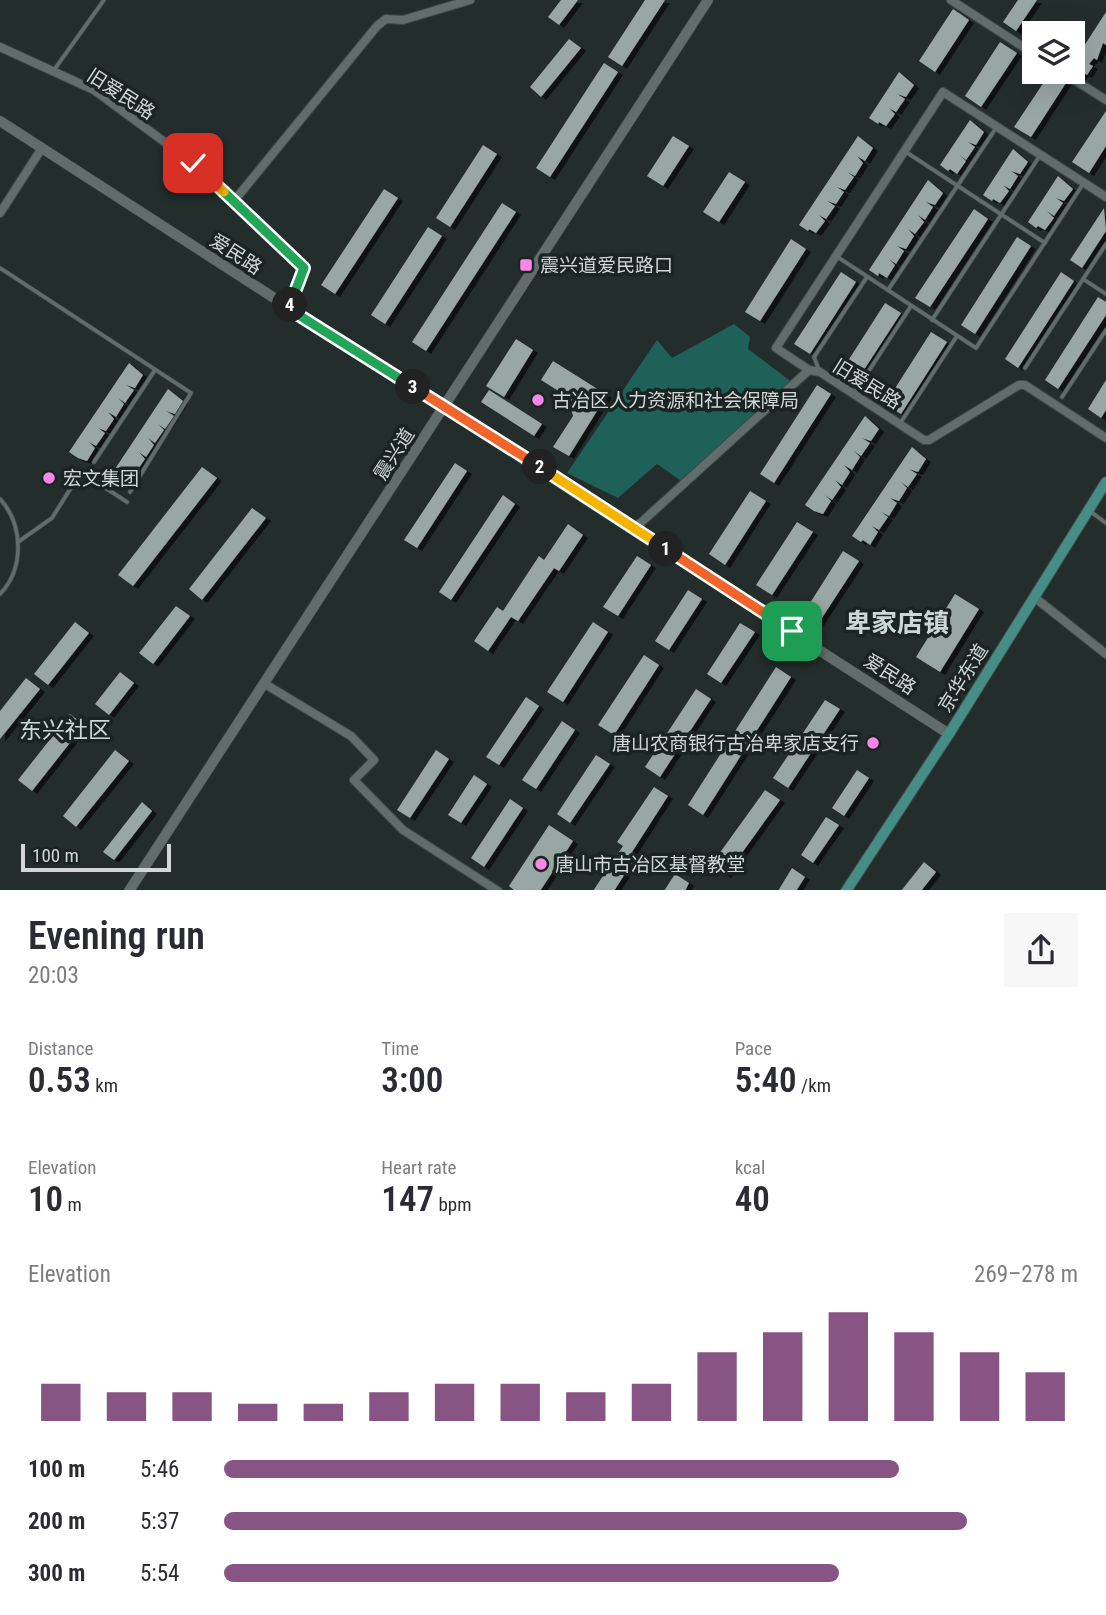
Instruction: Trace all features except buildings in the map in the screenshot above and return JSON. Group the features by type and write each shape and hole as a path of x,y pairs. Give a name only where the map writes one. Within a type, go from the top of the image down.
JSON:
{"main road":[{"name":"京华东道","path":"847,890 949,734 1106,482"}],"street":[{"path":"234,201 377,26 386,19 404,20 470,0"},
{"name":"震兴道","path":"130,890 708,0"},
{"path":"951,0 1022,46"},
{"name":"旧爱民路","path":"0,47 94,90 193,163 304,268 289,309"},
{"path":"1081,84 1106,100"},
{"path":"809,370 776,348 943,92 1106,197"},
{"name":"爱民路","path":"0,121 289,309 635,528 949,734"},
{"path":"0,213 42,148"},
{"name":"旧爱民路","path":"635,528 809,370 820,372 929,440 1018,385 1025,385 1106,438"},
{"path":"1034,597 1106,654"},
{"path":"265,684 351,736 374,760 354,779 403,830 496,890"}],"lane":[{"path":"52,71 104,0"},
{"path":"888,290 997,126"},
{"path":"904,152 1045,243"},
{"path":"932,320 1040,155"},
{"path":"836,257 976,348 1084,183"},
{"path":"1025,368 1106,244"},
{"path":"0,268 191,393 130,492"},
{"path":"820,372 814,357 867,277"},
{"path":"1083,279 1106,295"},
{"path":"853,395 911,306"},
{"path":"1062,397 1106,330"},
{"path":"900,424 957,336"},
{"path":"94,463 155,370"},
{"path":"18,542 52,518 81,472 127,502"},
{"path":"0,499 16,525 18,542 15,569 0,594"},
{"path":"1088,510 1106,523"}],"green space":[{"path":"734,324 750,337 748,349 793,383 684,483 657,464 618,498 567,473 657,340 672,358"}],"place":[{"name":"震兴道爱民路口","path":"526,265"},
{"name":"古冶区人力资源和社会保障局","path":"538,400"},
{"name":"宏文集团","path":"49,478"},
{"name":"唐山农商银行古冶卑家店支行","path":"873,743"},
{"name":"唐山市古冶区基督教堂","path":"541,864"}],"district":[{"name":"卑家店镇","path":"897,623"},
{"name":"东兴社区","path":"65,730"}],"route":[{"path":"193,163 304,268 289,309 446,407 792,631"}]}
